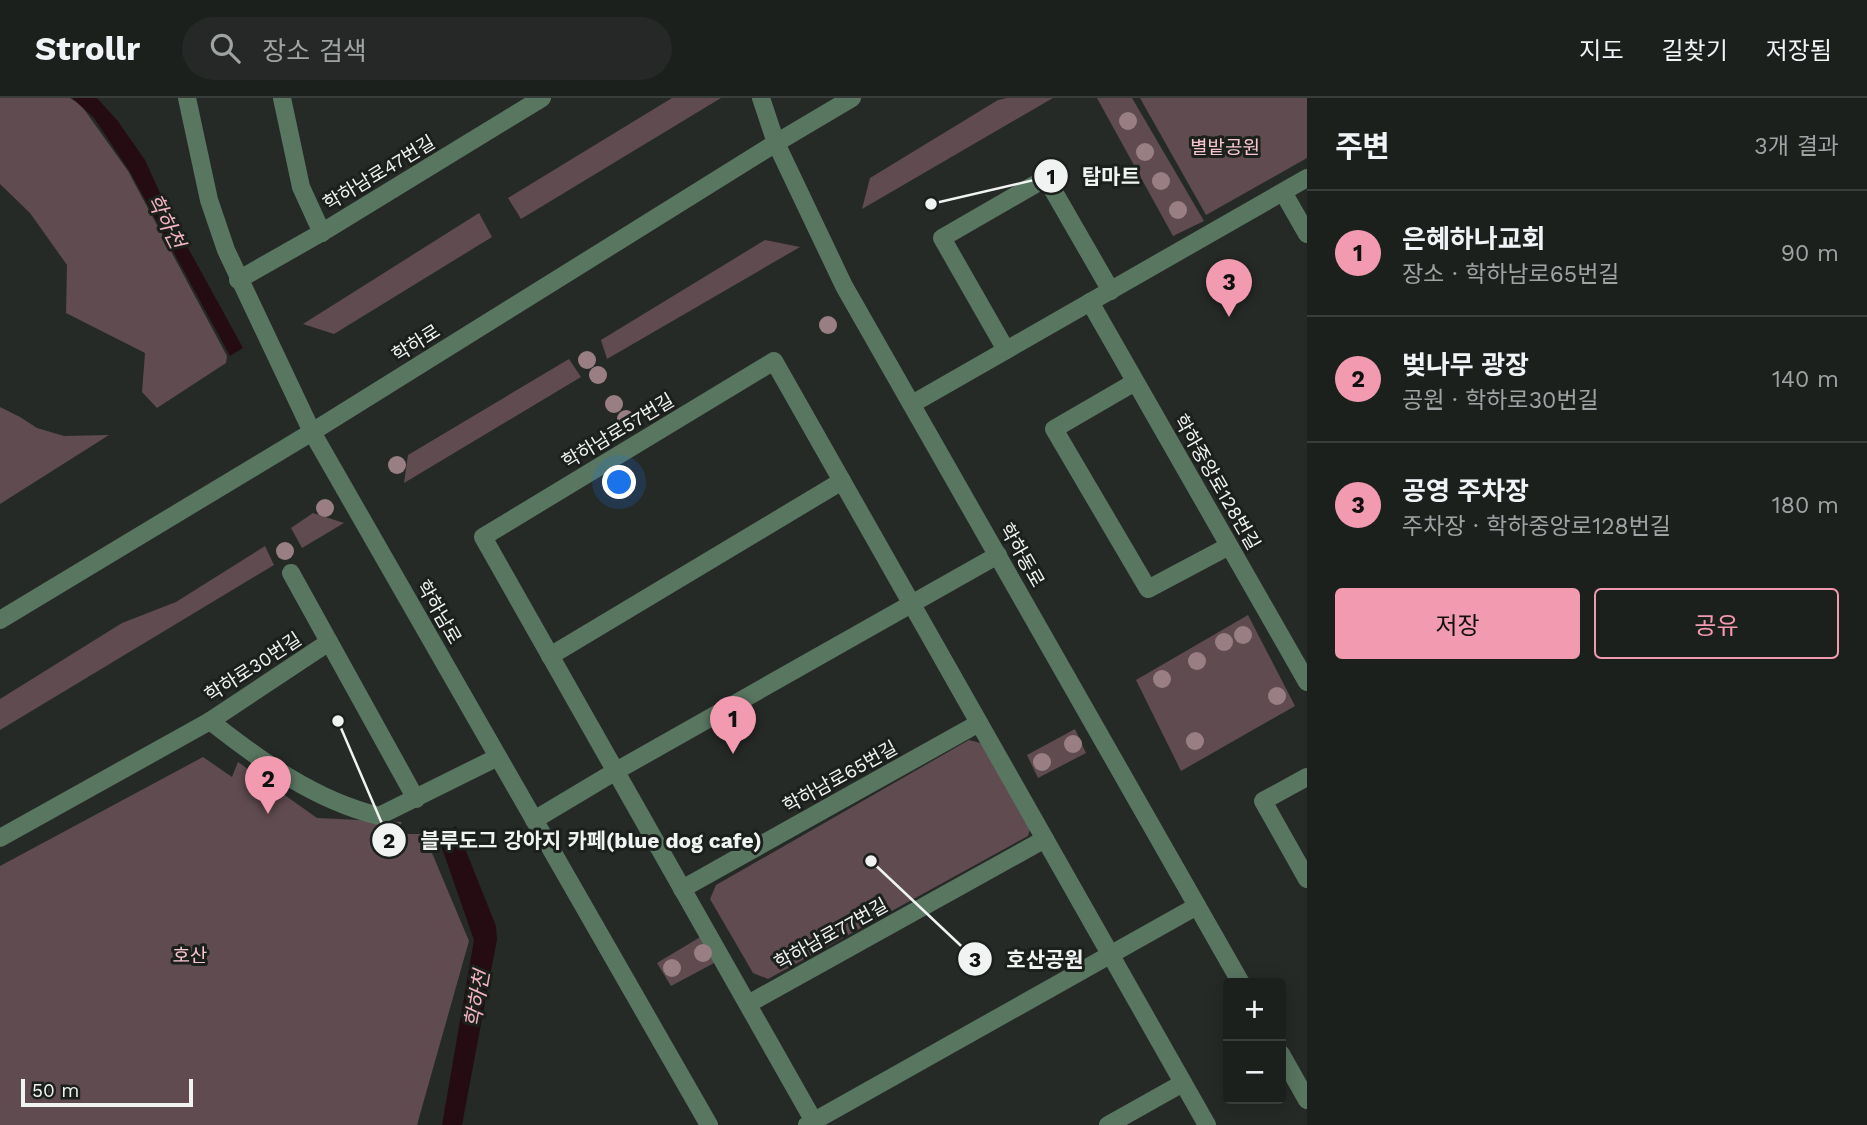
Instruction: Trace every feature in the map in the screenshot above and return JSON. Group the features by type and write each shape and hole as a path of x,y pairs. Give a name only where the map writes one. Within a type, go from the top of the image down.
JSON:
{"street":[{"name":"학하남로","path":"187,98 209,200 226,250 312,432 709,1125"},
{"name":"학하남로47번길","path":"282,98 301,187 322,233 542,98"},
{"name":"학하동로","path":"761,98 776,143 844,286 1238,978"},
{"name":"학하로","path":"0,620 312,432 852,98"},
{"path":"1006,350 942,238 1046,178 1111,290"},
{"path":"912,404 1307,178"},
{"path":"1283,192 1307,234"},
{"path":"239,280 322,233"},
{"name":"학하중앙로128번길","path":"1090,302 1307,682"},
{"name":"학하남로57번길","path":"550,656 483,537 774,361 842,481"},
{"path":"1135,382 1054,429 1148,589 1229,546"},
{"path":"1197,906 1110,955 812,1124 748,1004 550,656 842,481 1110,955 1207,1125"},
{"path":"534,820 998,555"},
{"path":"291,572 329,642"},
{"name":"학하로30번길","path":"1,835 210,720 329,642 416,799"},
{"path":"210,720 277,771 352,809 379,816 498,757"},
{"name":"학하남로65번길","path":"682,889 979,723"},
{"path":"1307,777 1263,802 1307,879"},
{"name":"학하남로77번길","path":"748,1004 1045,839"},
{"path":"1286,1062 1305,1093"},
{"path":"1108,1125 1183,1083"}],"green space":[{"path":"0,98 70,98 81,105 128,171 227,356 226,363 157,408 142,392 145,353 66,313 67,265 30,213 0,184"},
{"path":"672,98 721,98 521,219 508,198"},
{"path":"1053,98 862,209 870,178 998,100"},
{"path":"1097,98 1132,98 1204,221 1173,236"},
{"name":"별밭공원","path":"1140,98 1307,98 1307,158 1206,215"},
{"path":"479,213 492,237 334,334 303,324"},
{"path":"765,240 800,247 607,359 601,340"},
{"path":"569,359 581,377 404,483 408,455"},
{"path":"0,407 37,428 64,436 109,435 0,504"},
{"path":"313,513 344,523 302,548 291,528"},
{"path":"265,546 274,565 0,730 0,699 122,623 176,602"},
{"path":"1248,615 1295,706 1181,771 1136,680"},
{"path":"1075,729 1086,753 1038,778 1027,755"},
{"path":"969,740 988,745 1032,822 1028,836 768,979 753,973 710,899 716,885"},
{"name":"호산","path":"203,757 232,777 238,762 317,818 402,822 396,834 424,834 469,941 417,1125 0,1125 0,866"},
{"path":"702,936 716,962 671,986 657,963"}],"water":[{"name":"학하천","path":"72,98 97,98 117,120 145,160 170,215 243,348 230,356 130,172 94,118"},
{"name":"학하천","path":"456,826 496,926 497,939 462,1125 442,1125 474,940 438,837"}],"place":[{"name":"탑마트","path":"931,204"},
{"name":"공영 주차장","path":"1229,317"},
{"name":"블루도그 강아지 카페(blue dog cafe)","path":"338,721"},
{"name":"은혜하나교회","path":"733,754"},
{"name":"벚나무 광장","path":"268,814"},
{"name":"호산공원","path":"871,861"}]}
